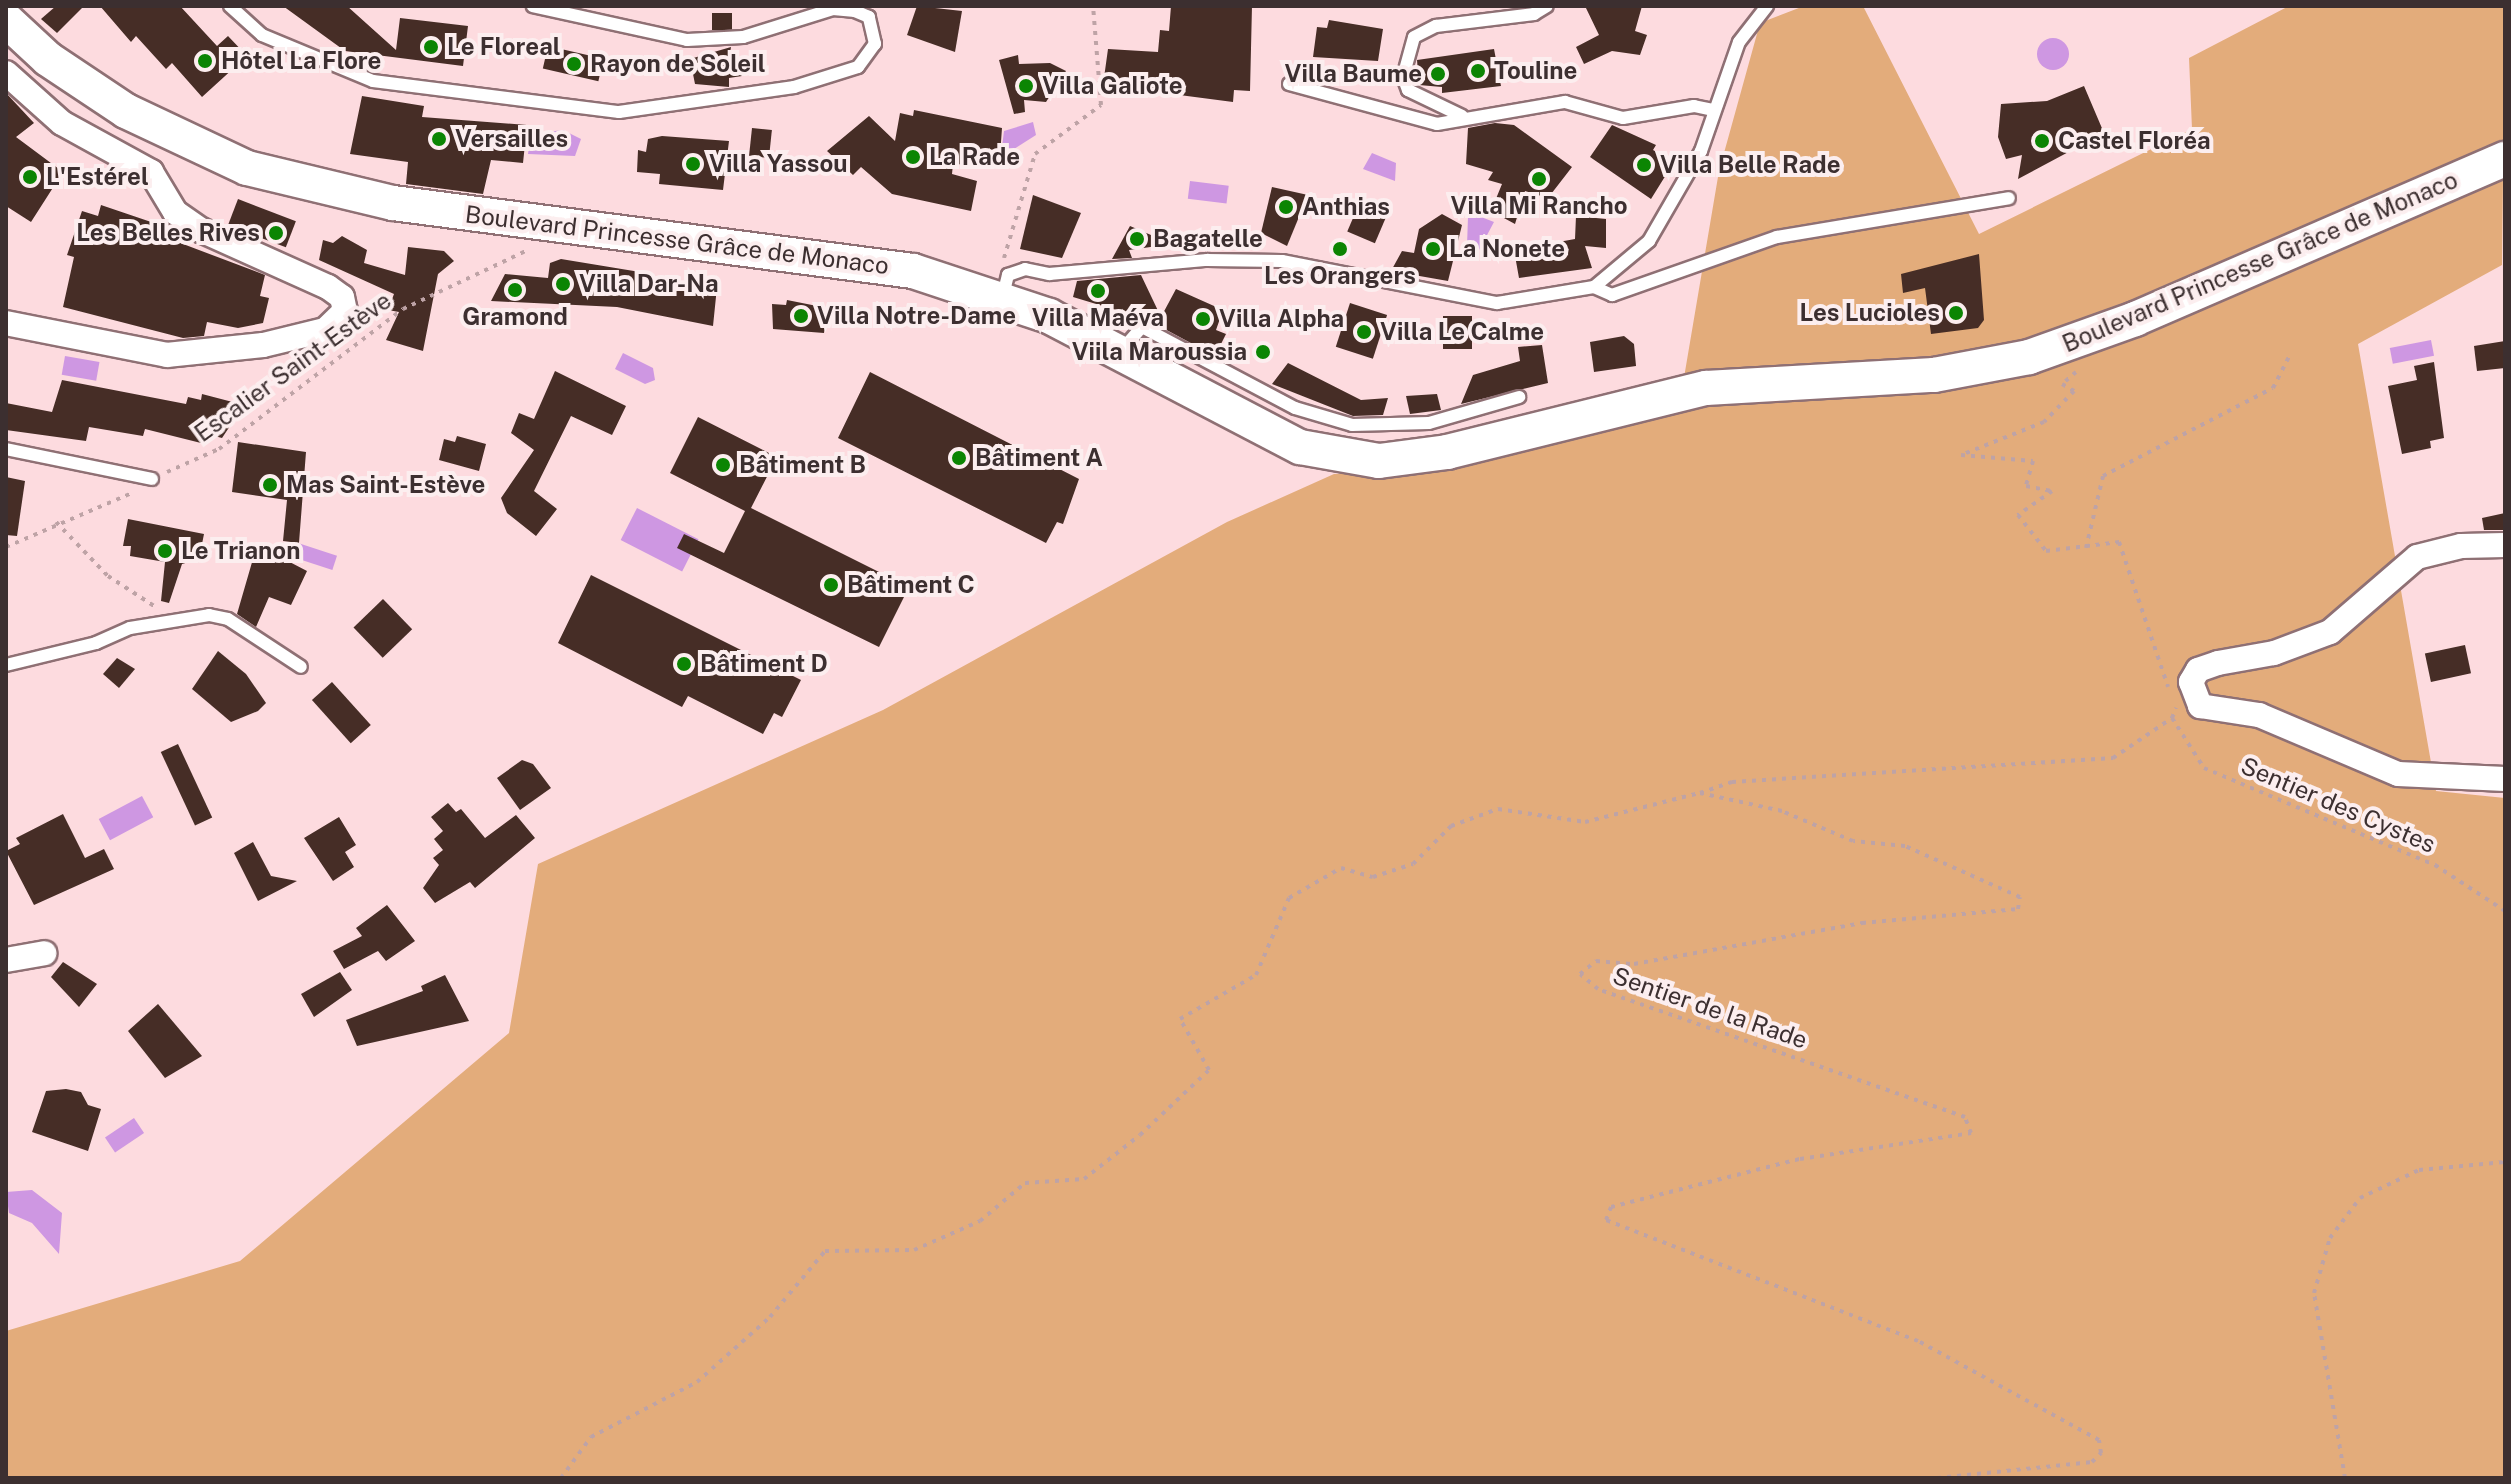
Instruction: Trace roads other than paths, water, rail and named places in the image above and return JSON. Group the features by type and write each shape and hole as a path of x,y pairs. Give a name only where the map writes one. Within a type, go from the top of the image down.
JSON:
{"main road":[{"name":"Boulevard Princesse Grâce de Monaco","path":"6,20 48,59 126,111 247,168 347,196 538,223 872,262 1005,287 1300,447 1349,459 1428,456 1706,388 1934,375 2029,357 2135,319 2505,159"}],"street":[{"path":"6,73 62,123 151,172 175,212 328,287 342,297 345,311 337,324 309,334 167,355 6,323"},
{"path":"2505,545 2461,546 2417,557 2330,632 2198,670 2191,682 2200,706 2259,715 2398,774 2505,779"},
{"path":"6,960 44,953"}],"lane":[{"path":"230,6 262,35 373,81 619,112 833,75 858,67 874,52 876,32 869,17 833,9 743,37 687,40 533,6"},
{"path":"1462,116 1408,90 1403,77 1414,37 1436,26 1534,14 1547,6"},
{"path":"1005,287 1025,269 1049,274 1207,260 1282,261 1497,303 1594,287 1649,241 1701,151 1739,42 1767,6"},
{"path":"1289,84 1348,95 1413,120 1437,124 1462,116 1565,102 1623,118 1694,106 1713,110"},
{"path":"1594,287 1612,295 1777,237 2009,198"},
{"path":"1121,351 1142,327 1318,418 1364,426 1429,423 1519,397"},
{"path":"6,449 152,479"},
{"path":"6,665 160,622 228,619 301,667"}],"place":[{"name":"Le Floreal","path":"431,47"},
{"name":"Hôtel La Flore","path":"205,61"},
{"name":"Rayon de Soleil","path":"574,64"},
{"name":"Touline","path":"1478,71"},
{"name":"Villa Baume","path":"1438,74"},
{"name":"Villa Galiote","path":"1026,86"},
{"name":"Versailles","path":"439,139"},
{"name":"Castel Floréa","path":"2042,141"},
{"name":"La Rade","path":"913,157"},
{"name":"Villa Yassou","path":"693,164"},
{"name":"Villa Belle Rade","path":"1644,165"},
{"name":"L'Estérel","path":"30,177"},
{"name":"Villa Mi Rancho","path":"1539,179"},
{"name":"Anthias","path":"1286,207"},
{"name":"Les Belles Rives","path":"276,233"},
{"name":"Bagatelle","path":"1137,239"},
{"name":"Les Orangers","path":"1340,249"},
{"name":"La Nonete","path":"1433,249"},
{"name":"Villa Dar-Na","path":"563,284"},
{"name":"Gramond","path":"515,290"},
{"name":"Villa Maéva","path":"1098,291"},
{"name":"Les Lucioles","path":"1956,313"},
{"name":"Villa Notre-Dame","path":"801,316"},
{"name":"Villa Alpha","path":"1203,319"},
{"name":"Villa Le Calme","path":"1364,332"},
{"name":"Viila Maroussia","path":"1263,352"},
{"name":"Bâtiment A","path":"959,458"},
{"name":"Bâtiment B","path":"723,465"},
{"name":"Mas Saint-Estève","path":"270,485"},
{"name":"Le Trianon","path":"165,551"},
{"name":"Bâtiment C","path":"831,585"},
{"name":"Bâtiment D","path":"684,664"}]}
